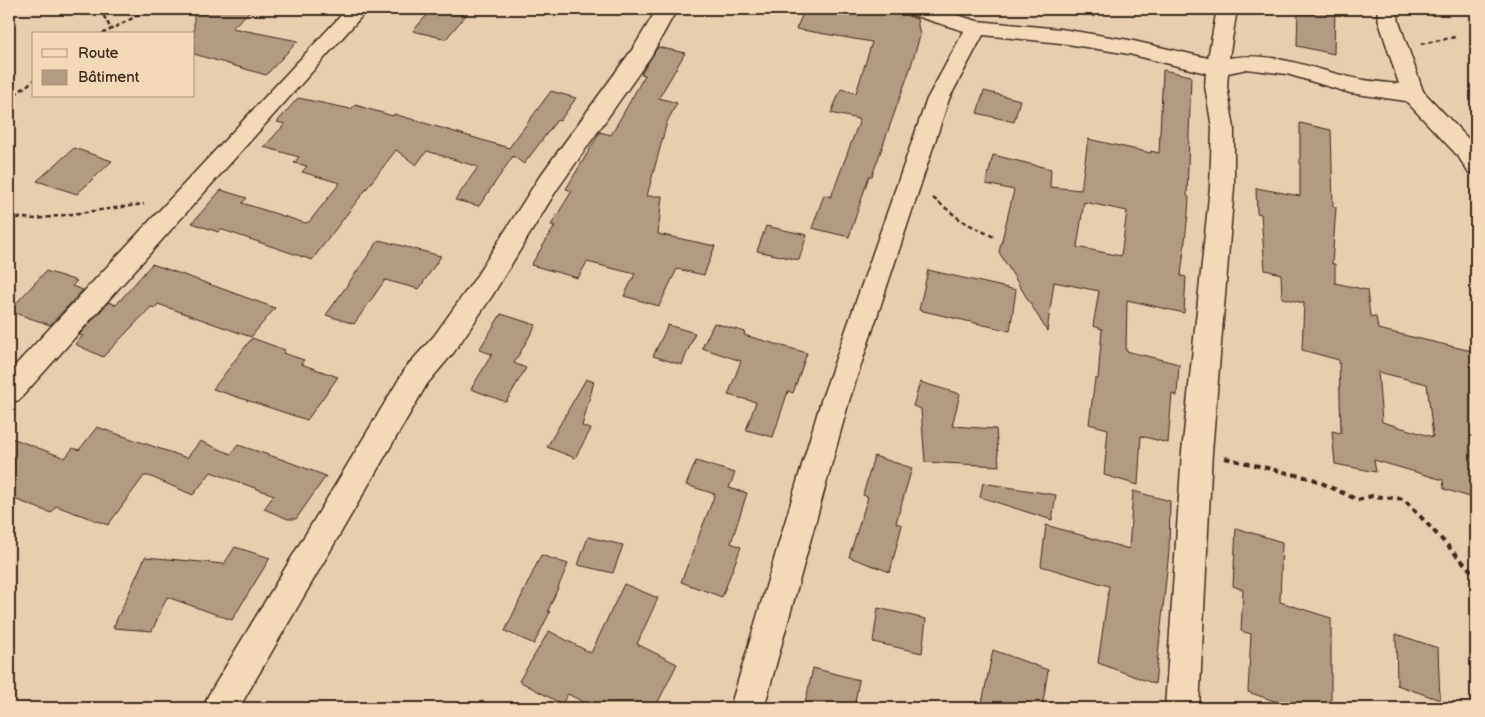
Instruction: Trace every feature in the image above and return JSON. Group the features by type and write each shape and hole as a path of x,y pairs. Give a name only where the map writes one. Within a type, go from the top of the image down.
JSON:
{"street":[{"path":"9,391 358,9"},
{"path":"220,708 417,374 444,344 483,288 547,185 643,51 667,9"},
{"path":"916,9 976,28 1061,36 1129,47 1191,63 1217,67 1246,62 1288,67 1350,84 1413,94"},
{"path":"1182,708 1197,452 1222,187 1222,128 1216,86 1217,67 1227,9"},
{"path":"1387,9 1389,22 1413,94 1466,150 1476,166"},
{"path":"747,708 835,402 910,178 938,99 976,28"}],"path":[{"path":"100,9 111,29"},
{"path":"106,32 150,9"},
{"path":"1399,50 1455,36"},
{"path":"9,99 32,82"},
{"path":"910,178 947,211 980,233 994,237"},
{"path":"9,217 36,219 184,199"},
{"path":"1197,452 1313,479 1358,500 1372,496 1404,499 1476,576"}],"building":[{"path":"194,9 252,9 232,28 298,41 266,75 195,54"},
{"path":"432,9 471,9 446,39 413,31"},
{"path":"805,9 904,10 908,16 917,19 920,36 910,69 872,176 869,176 849,237 812,228 824,195 831,197 859,122 858,119 831,113 841,89 856,93 872,42 796,29"},
{"path":"1298,9 1335,9 1334,54 1297,46"},
{"path":"658,47 685,53 659,98 677,103 667,122 647,196 662,196 658,234 715,246 704,275 677,269 659,306 624,296 635,274 587,262 578,278 531,265 555,226 551,225 572,191 566,189 600,132 611,135 645,75 641,74"},
{"path":"1163,70 1191,76 1187,196 1189,197 1181,276 1186,277 1184,313 1127,300 1126,351 1179,364 1177,396 1172,394 1168,443 1141,436 1138,485 1104,475 1108,429 1089,424 1095,379 1098,379 1102,329 1093,326 1099,291 1054,282 1047,331 999,252 1014,190 986,184 993,155 1051,169 1050,187 1081,190 1088,139 1151,153 1151,151 1159,153","holes":["1084,202 1127,211 1121,256 1077,247"]},
{"path":"551,91 576,98 560,121 557,120 524,164 513,156 479,206 455,200 478,167 427,151 416,165 396,150 312,260 220,229 218,232 192,223 221,190 247,198 242,203 305,223 309,222 340,183 302,172 307,166 294,163 299,157 264,147 285,124 277,122 298,98 351,109 355,105 393,116 394,114 509,148"},
{"path":"984,91 1020,100 1014,122 977,113"},
{"path":"1300,123 1331,130 1333,206 1336,207 1332,264 1335,264 1335,283 1367,290 1370,316 1376,317 1378,329 1476,352 1476,499 1444,489 1443,480 1374,460 1376,472 1335,464 1332,431 1341,433 1339,360 1302,350 1304,303 1282,298 1281,274 1265,270 1261,214 1257,213 1256,188 1300,196","holes":["1378,372 1427,384 1433,437 1382,422"]},
{"path":"74,148 112,161 77,194 37,181"},
{"path":"766,226 807,235 799,260 757,251"},
{"path":"379,240 441,256 419,289 385,280 354,324 326,315"},
{"path":"152,264 275,308 251,337 158,304 155,308 151,307 103,357 75,344 83,336 79,335 109,302 116,305"},
{"path":"928,270 1016,290 1010,331 919,310"},
{"path":"46,271 77,281 72,286 83,290 50,325 9,311"},
{"path":"501,314 536,325 514,363 526,368 506,402 471,389 492,354 479,350"},
{"path":"714,323 745,332 744,335 807,353 793,393 788,391 773,437 746,430 756,402 728,395 741,361 702,348"},
{"path":"668,325 695,333 682,365 653,356"},
{"path":"252,338 285,350 283,353 304,360 301,364 338,377 307,420 213,389"},
{"path":"586,379 594,382 582,426 591,429 575,458 547,447"},
{"path":"920,382 960,394 952,426 996,429 999,466 925,462 921,409 913,406"},
{"path":"97,427 187,458 200,441 231,454 238,445 326,476 296,519 288,519 264,509 274,495 211,472 193,495 149,476 144,476 108,525 56,506 51,513 9,497 9,437 65,458 73,448 79,450"},
{"path":"874,456 912,468 896,523 902,525 890,572 849,557 868,497 863,495"},
{"path":"696,461 735,473 729,488 747,493 731,543 741,547 722,597 681,582 715,494 686,485"},
{"path":"983,483 1056,495 1052,520 980,497"},
{"path":"1133,491 1170,501 1169,551 1155,684 1098,663 1109,586 1041,566 1046,525 1129,549"},
{"path":"1236,528 1282,542 1280,602 1331,618 1331,708 1295,708 1248,692 1251,634 1241,631 1243,590 1233,586"},
{"path":"588,537 623,545 613,573 578,565"},
{"path":"235,547 270,558 232,620 167,597 152,631 113,628 145,557 224,564"},
{"path":"541,555 568,564 548,611 550,612 534,644 505,631"},
{"path":"624,584 658,598 637,644 677,664 655,708 595,708 568,694 562,704 519,681 549,631 591,653"},
{"path":"878,608 926,619 922,653 873,642"},
{"path":"1396,634 1438,648 1440,700 1397,685"},
{"path":"993,650 1048,670 1042,708 981,708"},
{"path":"813,668 859,680 854,708 804,708"}]}
